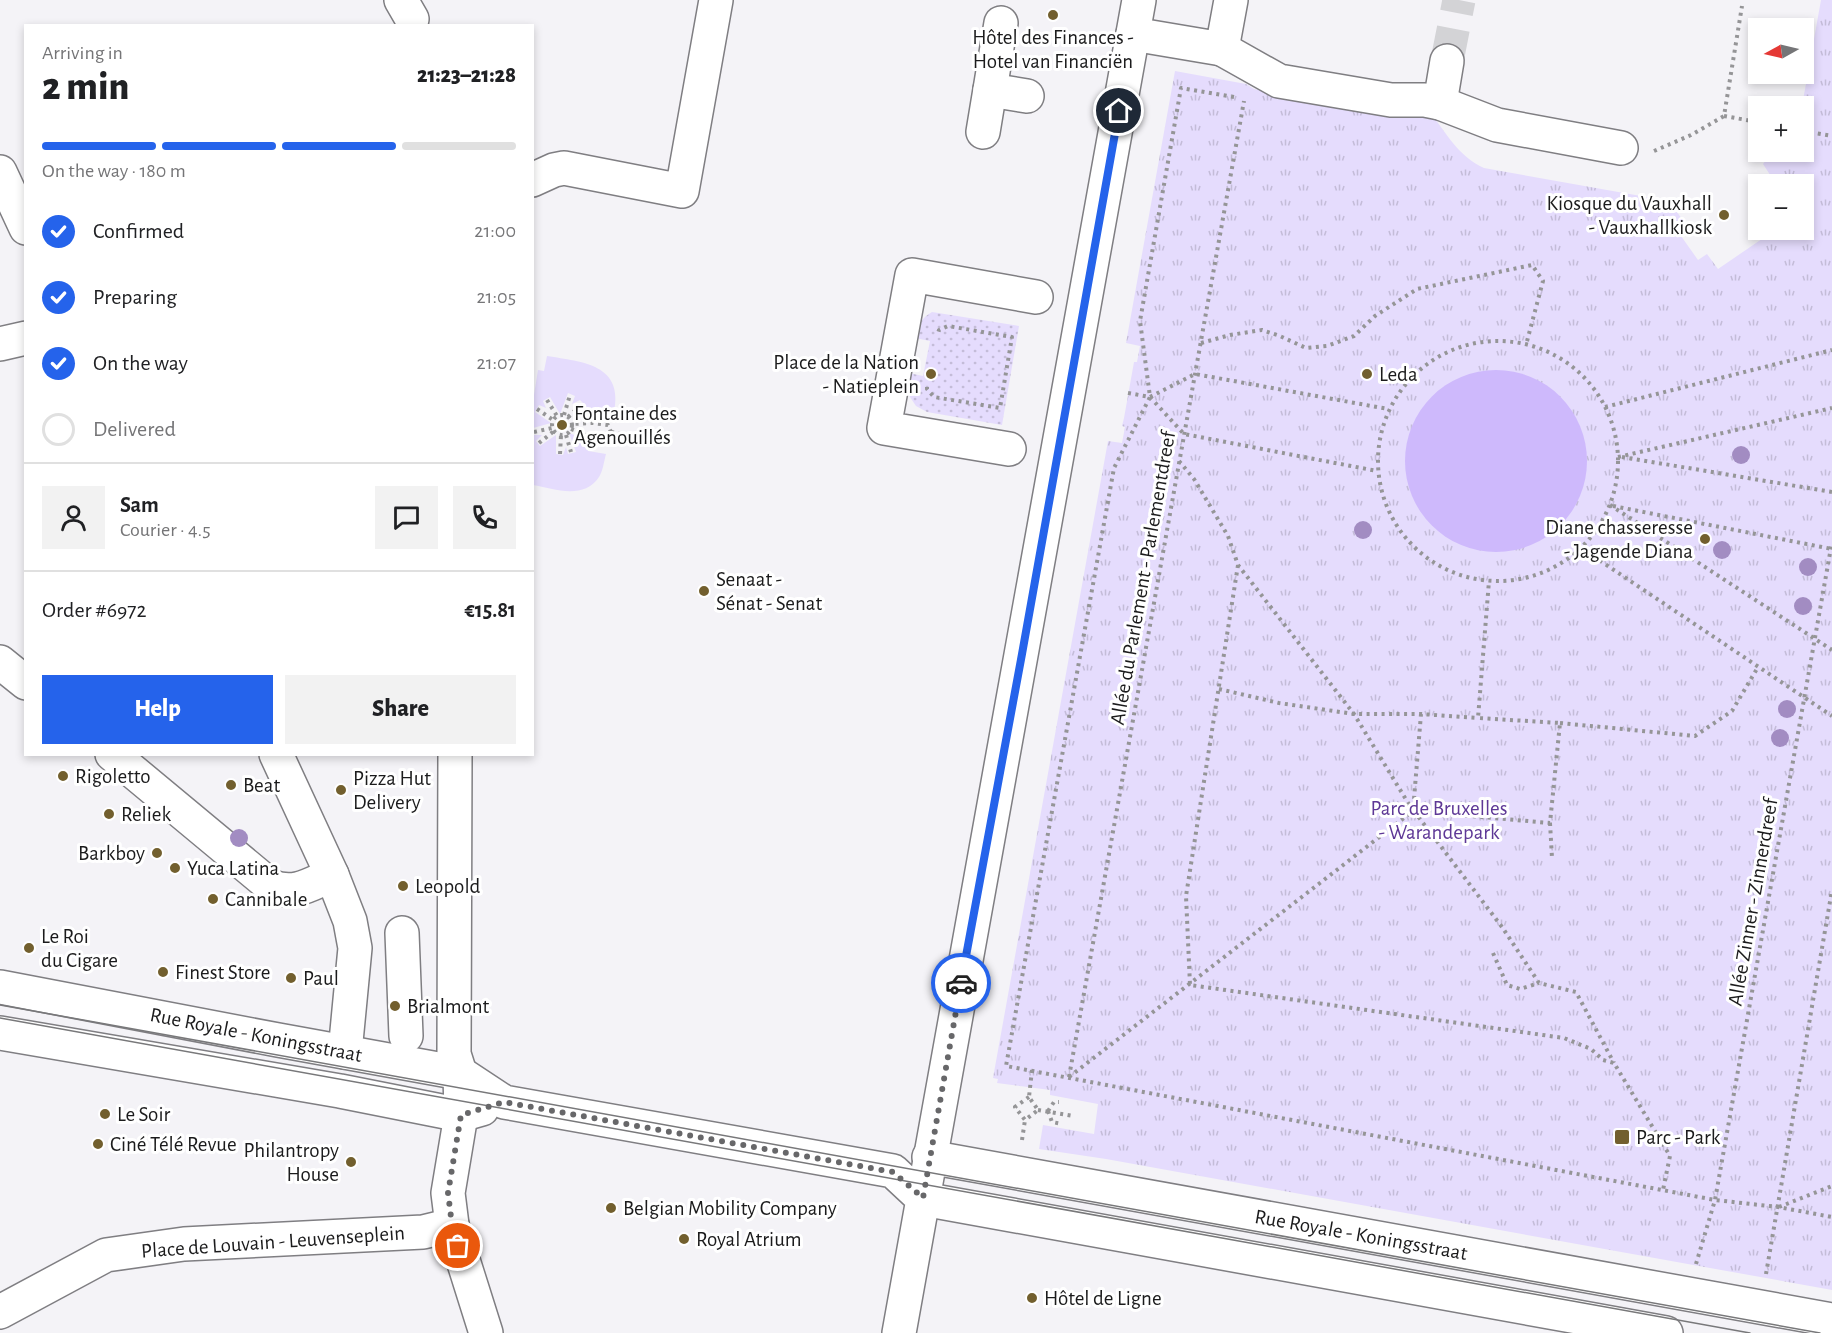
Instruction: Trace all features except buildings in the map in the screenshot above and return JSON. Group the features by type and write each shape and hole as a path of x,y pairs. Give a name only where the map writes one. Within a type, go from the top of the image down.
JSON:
{"street":[{"path":"534,179 564,168 682,191 716,0"},
{"path":"899,1333 1139,0"},
{"path":"1222,49 1231,0"},
{"path":"983,132 1001,23"},
{"path":"1133,34 1222,49 1279,81 1391,100 1440,103 1497,125 1621,148"},
{"path":"1440,103 1447,61"},
{"path":"990,90 1027,96"},
{"path":"0,172 24,224"},
{"path":"1009,449 884,428 912,275 1036,297"},
{"path":"0,344 24,338"},
{"path":"0,662 24,681"},
{"path":"114,756 272,887 285,891 301,888 332,875"},
{"path":"277,756 351,921 355,948 345,1052"},
{"path":"455,756 454,1054 460,1092 448,1193 452,1225 486,1333"},
{"path":"402,933 406,1036"},
{"name":"Rue Royale - Koningsstraat","path":"0,987 345,1052 460,1092 504,1102 893,1172"},
{"name":"Rue Royale - Koningsstraat","path":"0,1033 340,1091 460,1092"},
{"path":"923,1198 893,1172 929,1157"},
{"name":"Rue Royale - Koningsstraat","path":"929,1157 1832,1320"},
{"name":"Rue Royale - Koningsstraat","path":"923,1198 1666,1333"},
{"name":"Place de Louvain - Leuvenseplein","path":"0,1312 106,1255 184,1244 423,1232 452,1225"}],"path":[{"path":"1724,116 1742,6"},
{"name":"Allée du Parlement - Parlementdreef","path":"1032,1070 1006,1066 1114,468 1150,397 1140,321 1181,88 1244,98 1069,1077"},
{"path":"1621,148 1656,151 1724,116 1748,120"},
{"path":"1814,133 1832,136"},
{"path":"1200,344 1230,335 1262,330 1306,348 1327,346 1354,336 1375,316 1418,289 1532,265 1543,281 1526,345"},
{"path":"929,379 927,389 934,397 1000,408 1012,337 948,326 939,330 937,340"},
{"path":"1496,340 1540,348 1578,371 1605,407 1614,431 1618,457 1616,481 1610,505 1598,528 1581,548 1554,568 1523,579 1490,581 1448,571 1413,547 1388,512 1377,471 1378,439 1388,409 1415,372 1452,348 1496,340"},
{"path":"1605,407 1832,350"},
{"path":"1150,397 1195,374 1388,409"},
{"path":"1128,393 1150,397 1184,434 1377,471"},
{"path":"570,395 566,416 572,427 591,437 606,439 611,432"},
{"path":"539,443 553,429 556,418 547,400"},
{"path":"537,409 556,418 566,416 583,403"},
{"path":"1618,457 1832,408"},
{"path":"560,454 563,435 572,427 593,423 608,425 611,432"},
{"path":"534,432 553,429 563,435 572,452"},
{"path":"611,432 638,437"},
{"path":"1618,457 1832,492"},
{"path":"1179,460 1194,479 1228,536 1238,565 1354,714 1413,811 1502,927 1539,983"},
{"path":"1610,505 1831,549"},
{"path":"1610,505 1832,650"},
{"name":"Allée Zinner - Zinnerdreef","path":"1696,1266 1714,1200 1832,542"},
{"path":"1581,548 1832,716"},
{"path":"1190,985 1186,896 1238,565"},
{"path":"1478,718 1490,581"},
{"path":"1219,689 1279,703 1354,714 1421,714 1560,723 1695,736 1732,711 1758,667"},
{"path":"1413,811 1421,714"},
{"path":"1552,858 1550,823 1560,723"},
{"path":"1069,1077 1413,811 1550,823"},
{"path":"1765,1278 1832,890"},
{"path":"1493,953 1507,985 1520,989 1539,983 1576,992 1614,1063 1670,1156 1663,1190"},
{"path":"1190,985 1564,1038 1591,1049 1603,1060 1614,1063"},
{"path":"1038,1110 1029,1097 1032,1070 1714,1200 1778,1207 1832,1217"},
{"path":"1025,1120 1015,1107 1029,1097"},
{"path":"1048,1111 1054,1102 1059,1102"},
{"path":"1021,1146 1025,1120 1038,1110 1073,1116"},
{"path":"1048,1111 1052,1122 1062,1124"},
{"path":"1778,1207 1832,1186"}],"green space":[{"name":"Parc de Bruxelles - Warandepark","path":"1821,0 1832,0 1832,1290 1106,1159 1039,1149 1043,1125 1094,1134 1098,1104 1050,1095 1050,1090 997,1083 998,1079 993,1078 1108,441 1122,443 1125,427 1122,426 1134,362 1137,362 1140,346 1126,343 1175,71 1246,84 1254,89 1412,117 1420,118 1430,112 1460,151 1484,168 1669,201 1690,230 1681,236 1698,260 1707,254 1718,269 1760,240 1814,240 1814,174 1770,174 1763,164 1764,162 1814,162 1814,96 1804,96 1806,84 1814,84 1814,39"},
{"path":"932,312 1019,326 1002,425 927,412 916,406 908,394 909,373 923,376 930,341 915,338 917,330 922,320"},
{"path":"547,356 598,368 613,384 614,413 596,410 594,419 573,420 584,404 580,400 572,404 575,396 568,393 560,414 550,397 543,401 546,408 539,405 535,412 551,423 534,428 534,395 538,370 544,371"},
{"path":"569,433 590,441 588,451 606,454 599,477 593,484 577,491 534,485 534,435 542,435 536,441 540,446 556,435 556,454 563,455 566,447 568,454 576,452"}],"shaded area":[{"path":"1496,370 1531,377 1547,385 1560,397 1572,410 1580,426 1587,461 1580,496 1572,512 1560,525 1547,537 1531,545 1496,552 1461,545 1445,537 1432,525 1420,512 1412,496 1405,461 1412,426 1420,410 1432,397 1445,385 1461,377"}],"tunnel":[{"path":"1447,61 1459,0"}],"tram line":[{"path":"0,1005 1820,1333"},
{"path":"0,1018 1750,1333"}],"way so far":[{"path":"458,1246 452,1225 448,1193 461,1115 504,1102 893,1172 923,1198 961,983"}],"place":[{"name":"Hôtel des Finances - Hotel van Financiën","path":"1053,15"},
{"name":"Kiosque du Vauxhall - Vauxhallkiosk","path":"1724,215"},
{"name":"Place de la Nation - Natieplein","path":"931,374"},
{"name":"Leda","path":"1367,374"},
{"name":"Fontaine des Agenouillés","path":"562,425"},
{"name":"Diane chasseresse - Jagende Diana","path":"1705,539"},
{"name":"Senaat - Sénat - Senat","path":"704,591"},
{"name":"Rigoletto","path":"63,776"},
{"name":"Beat","path":"231,785"},
{"name":"Pizza Hut Delivery","path":"341,790"},
{"name":"Reliek","path":"109,814"},
{"name":"Barkboy","path":"157,853"},
{"name":"Yuca Latina","path":"175,868"},
{"name":"Leopold","path":"403,886"},
{"name":"Cannibale","path":"213,899"},
{"name":"Le Roi du Cigare","path":"29,948"},
{"name":"Finest Store","path":"163,972"},
{"name":"Paul","path":"291,978"},
{"name":"Brialmont","path":"395,1006"},
{"name":"Le Soir","path":"105,1114"},
{"name":"Parc - Park","path":"1622,1137"},
{"name":"Ciné Télé Revue","path":"98,1144"},
{"name":"Philantropy House","path":"351,1162"},
{"name":"Belgian Mobility Company","path":"611,1208"},
{"name":"Royal Atrium","path":"684,1239"},
{"name":"Hôtel de Ligne","path":"1032,1298"}],"route":[{"path":"961,983 1119,111"}]}
